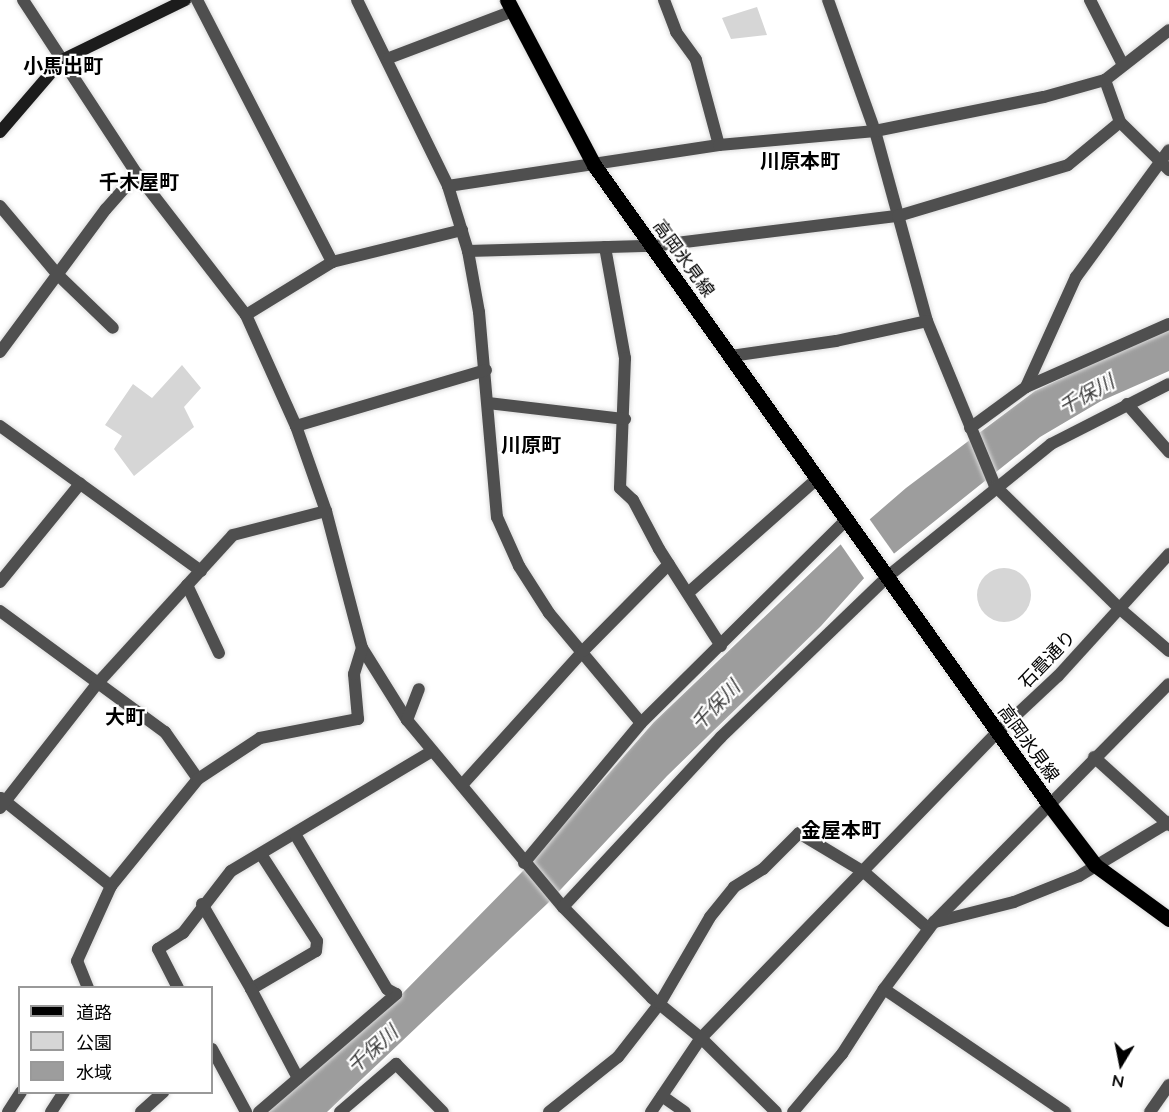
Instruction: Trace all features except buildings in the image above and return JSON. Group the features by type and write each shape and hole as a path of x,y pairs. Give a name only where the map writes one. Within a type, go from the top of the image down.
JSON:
{"main road":[{"name":"高岡氷見線","path":"510,6 594,165 997,733 1095,865 1169,919"}],"street":[{"path":"23,0 137,174 246,315 296,426 326,511 362,648 407,720 561,905 660,1003 701,1038 776,1112"},
{"path":"0,132 62,60 185,0"},
{"path":"197,0 332,262"},
{"path":"357,0 388,58 448,186 468,251 486,370 497,517 519,566 549,613 641,723"},
{"path":"664,0 676,32 696,60 719,145"},
{"path":"828,0 875,131 927,321 994,483 1119,608 1169,651"},
{"path":"1090,0 1123,65"},
{"path":"388,58 510,6"},
{"path":"448,186 719,145 875,131 1044,97 1105,80 1169,30"},
{"path":"1105,80 1120,122 1164,166"},
{"path":"468,251 652,246 898,216 1068,165 1120,122"},
{"path":"1026,387 1076,277 1164,166 1169,150"},
{"path":"0,352 106,209 137,174"},
{"path":"0,206 58,275 113,328"},
{"path":"246,315 332,262 462,230"},
{"path":"605,247 625,358 625,419 620,488 633,500 669,564 721,646"},
{"path":"731,356 836,341 927,321"},
{"path":"971,431 1026,387 1169,324"},
{"path":"296,426 486,370"},
{"path":"561,905 721,737 884,573 994,483 1051,444 1169,384"},
{"path":"488,403 625,419"},
{"path":"1127,404 1169,453"},
{"path":"0,426 201,571"},
{"path":"688,592 817,479"},
{"path":"0,582 80,484"},
{"path":"111,886 2,802 96,685 233,535 326,511"},
{"path":"524,863 641,723 847,524"},
{"name":"石畳通り","path":"651,1112 701,1038 997,733 1058,676 1169,554"},
{"path":"462,785 583,651 669,564"},
{"path":"187,585 219,652"},
{"path":"0,611 96,685 165,732 198,779"},
{"path":"88,986 77,961 111,886 198,779 260,738 358,719 354,674 362,648"},
{"path":"794,1112 842,1054 884,989 931,926 1048,803 1168,687"},
{"path":"407,720 419,689"},
{"path":"177,986 158,949 183,933 202,904 231,871 432,751"},
{"path":"931,926 1014,902 1079,876 1168,823 1094,758"},
{"path":"549,1112 618,1057 660,1003 710,917 734,887 763,868 799,833 864,872 931,926"},
{"path":"259,1112 396,994 387,989 295,834"},
{"path":"251,989 316,951 317,941 261,854"},
{"path":"202,904 298,1077"},
{"path":"884,989 1065,1112"},
{"path":"213,1052 246,1112"},
{"path":"340,1112 396,1064 443,1112"},
{"path":"1150,1112 1169,1085"},
{"path":"8,1112 20,1094"},
{"path":"51,1112 63,1094"},
{"path":"141,1112 162,1094"},
{"path":"662,1096 685,1112"}],"green space":[{"path":"757,7 767,35 731,39 722,18"},
{"path":"182,365 201,388 184,407 194,427 134,476 114,449 122,436 105,425 133,384 152,398"},
{"path":"999,568 1009,568 1019,572 1027,580 1031,595 1027,610 1019,618 1009,622 999,622 989,618 981,610 977,600 977,590 981,580 989,572"}],"water":[{"name":"千保川","path":"1169,327 1169,371 1101,401 1040,437 866,576 821,626 667,776 548,903 327,1112 265,1112 402,994 522,872 654,722 840,545 906,488 1035,391"}],"pier":[{"path":"868,517 895,555 866,581 839,542"}],"district":[{"name":"小馬出町","path":"63,65"},
{"name":"川原本町","path":"800,160"},
{"name":"千木屋町","path":"139,181"},
{"name":"川原町","path":"531,444"},
{"name":"大町","path":"125,716"},
{"name":"金屋本町","path":"841,829"}]}
